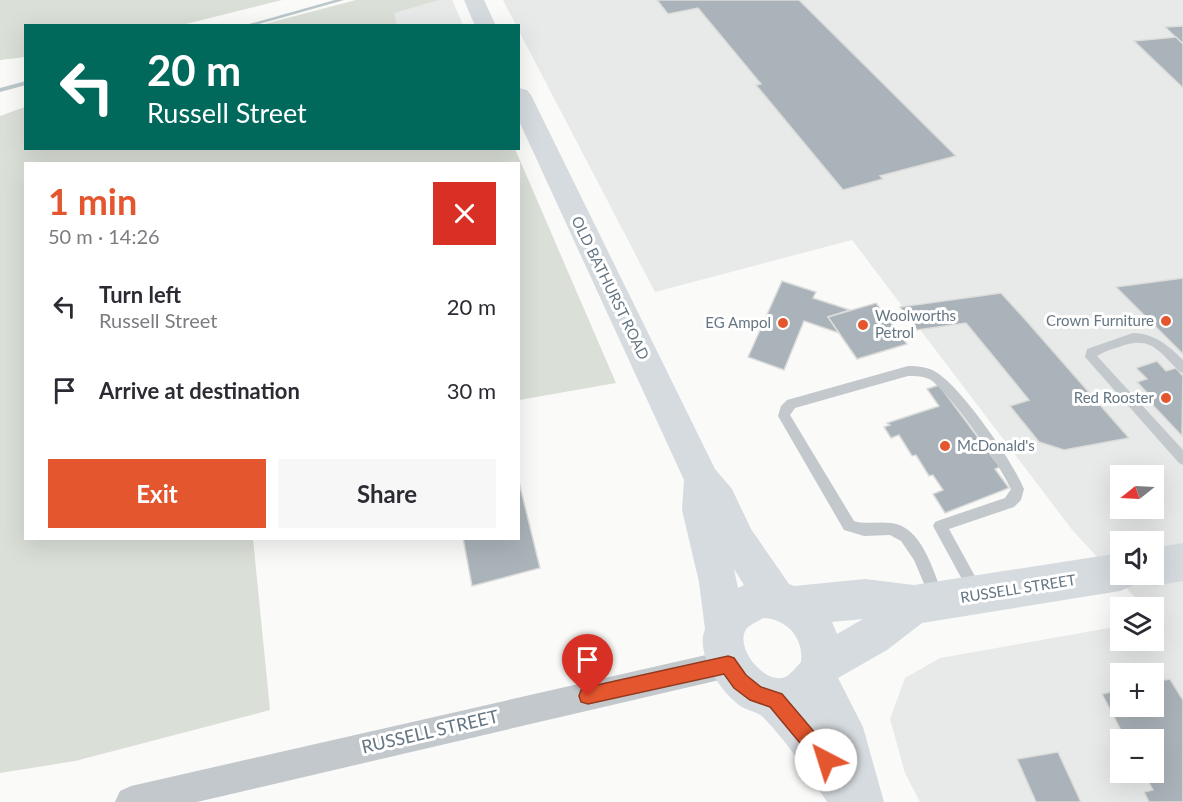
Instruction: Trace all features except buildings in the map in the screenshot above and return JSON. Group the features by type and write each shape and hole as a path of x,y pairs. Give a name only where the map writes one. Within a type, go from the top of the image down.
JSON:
{"main road":[{"path":"474,0 485,24"},
{"name":"OLD BATHURST ROAD","path":"520,98 702,480 720,501 738,542 784,602"},
{"name":"OLD BATHURST ROAD","path":"702,480 700,510 718,582 727,646"},
{"path":"1164,565 1183,562"},
{"name":"RUSSELL STREET","path":"784,602 865,599 927,604 1110,574"},
{"path":"759,597 784,602 807,618 818,635 822,654 818,671 810,688 794,697 776,700 756,694 740,682 727,646 732,614 744,603 759,597"},
{"name":"RUSSELL STREET","path":"818,671 927,604"},
{"path":"818,671 841,727 861,802"},
{"path":"776,700 826,760 854,802"}],"street":[{"name":"RUSSELL STREET","path":"132,802 727,646"}],"lane":[{"path":"1183,368 1156,342 1140,337 1133,337 1091,351 1091,357 1183,459"},
{"path":"927,604 914,546 906,534 898,529 857,530 849,526 784,416 784,410 790,404 908,371 925,372 944,384 1010,472 1018,489 1016,496 1009,503 940,526 978,595"}],"shaded area":[{"path":"0,0 282,0 186,24 24,24 24,57 0,60"},
{"path":"356,0 440,0 394,13 397,24 265,24"},
{"path":"440,0 452,0 463,24 397,24 393,13"},
{"path":"503,0 1183,0 1183,802 920,802 905,773 890,719 905,678 940,658 1110,628 1110,651 1164,651 1164,597 1135,597 1123,585 1164,585 1164,531 1110,531 1110,571 1073,531 852,240 655,292 520,33 520,24 515,24"},
{"path":"24,107 24,150 515,150 616,383 520,400 520,162 24,162 24,540 253,540 270,710 75,761 0,773 0,116"}],"waterway":[{"path":"251,24 341,0"},
{"path":"0,90 24,84"}],"place":[{"name":"Crown Furniture","path":"1166,321"},
{"name":"EG Ampol","path":"783,323"},
{"name":"Woolworths Petrol","path":"863,325"},
{"name":"Red Rooster","path":"1166,398"},
{"name":"McDonald's","path":"945,446"}],"route":[{"path":"588,696 728,664 740,682 756,694 776,700 826,760"}]}
